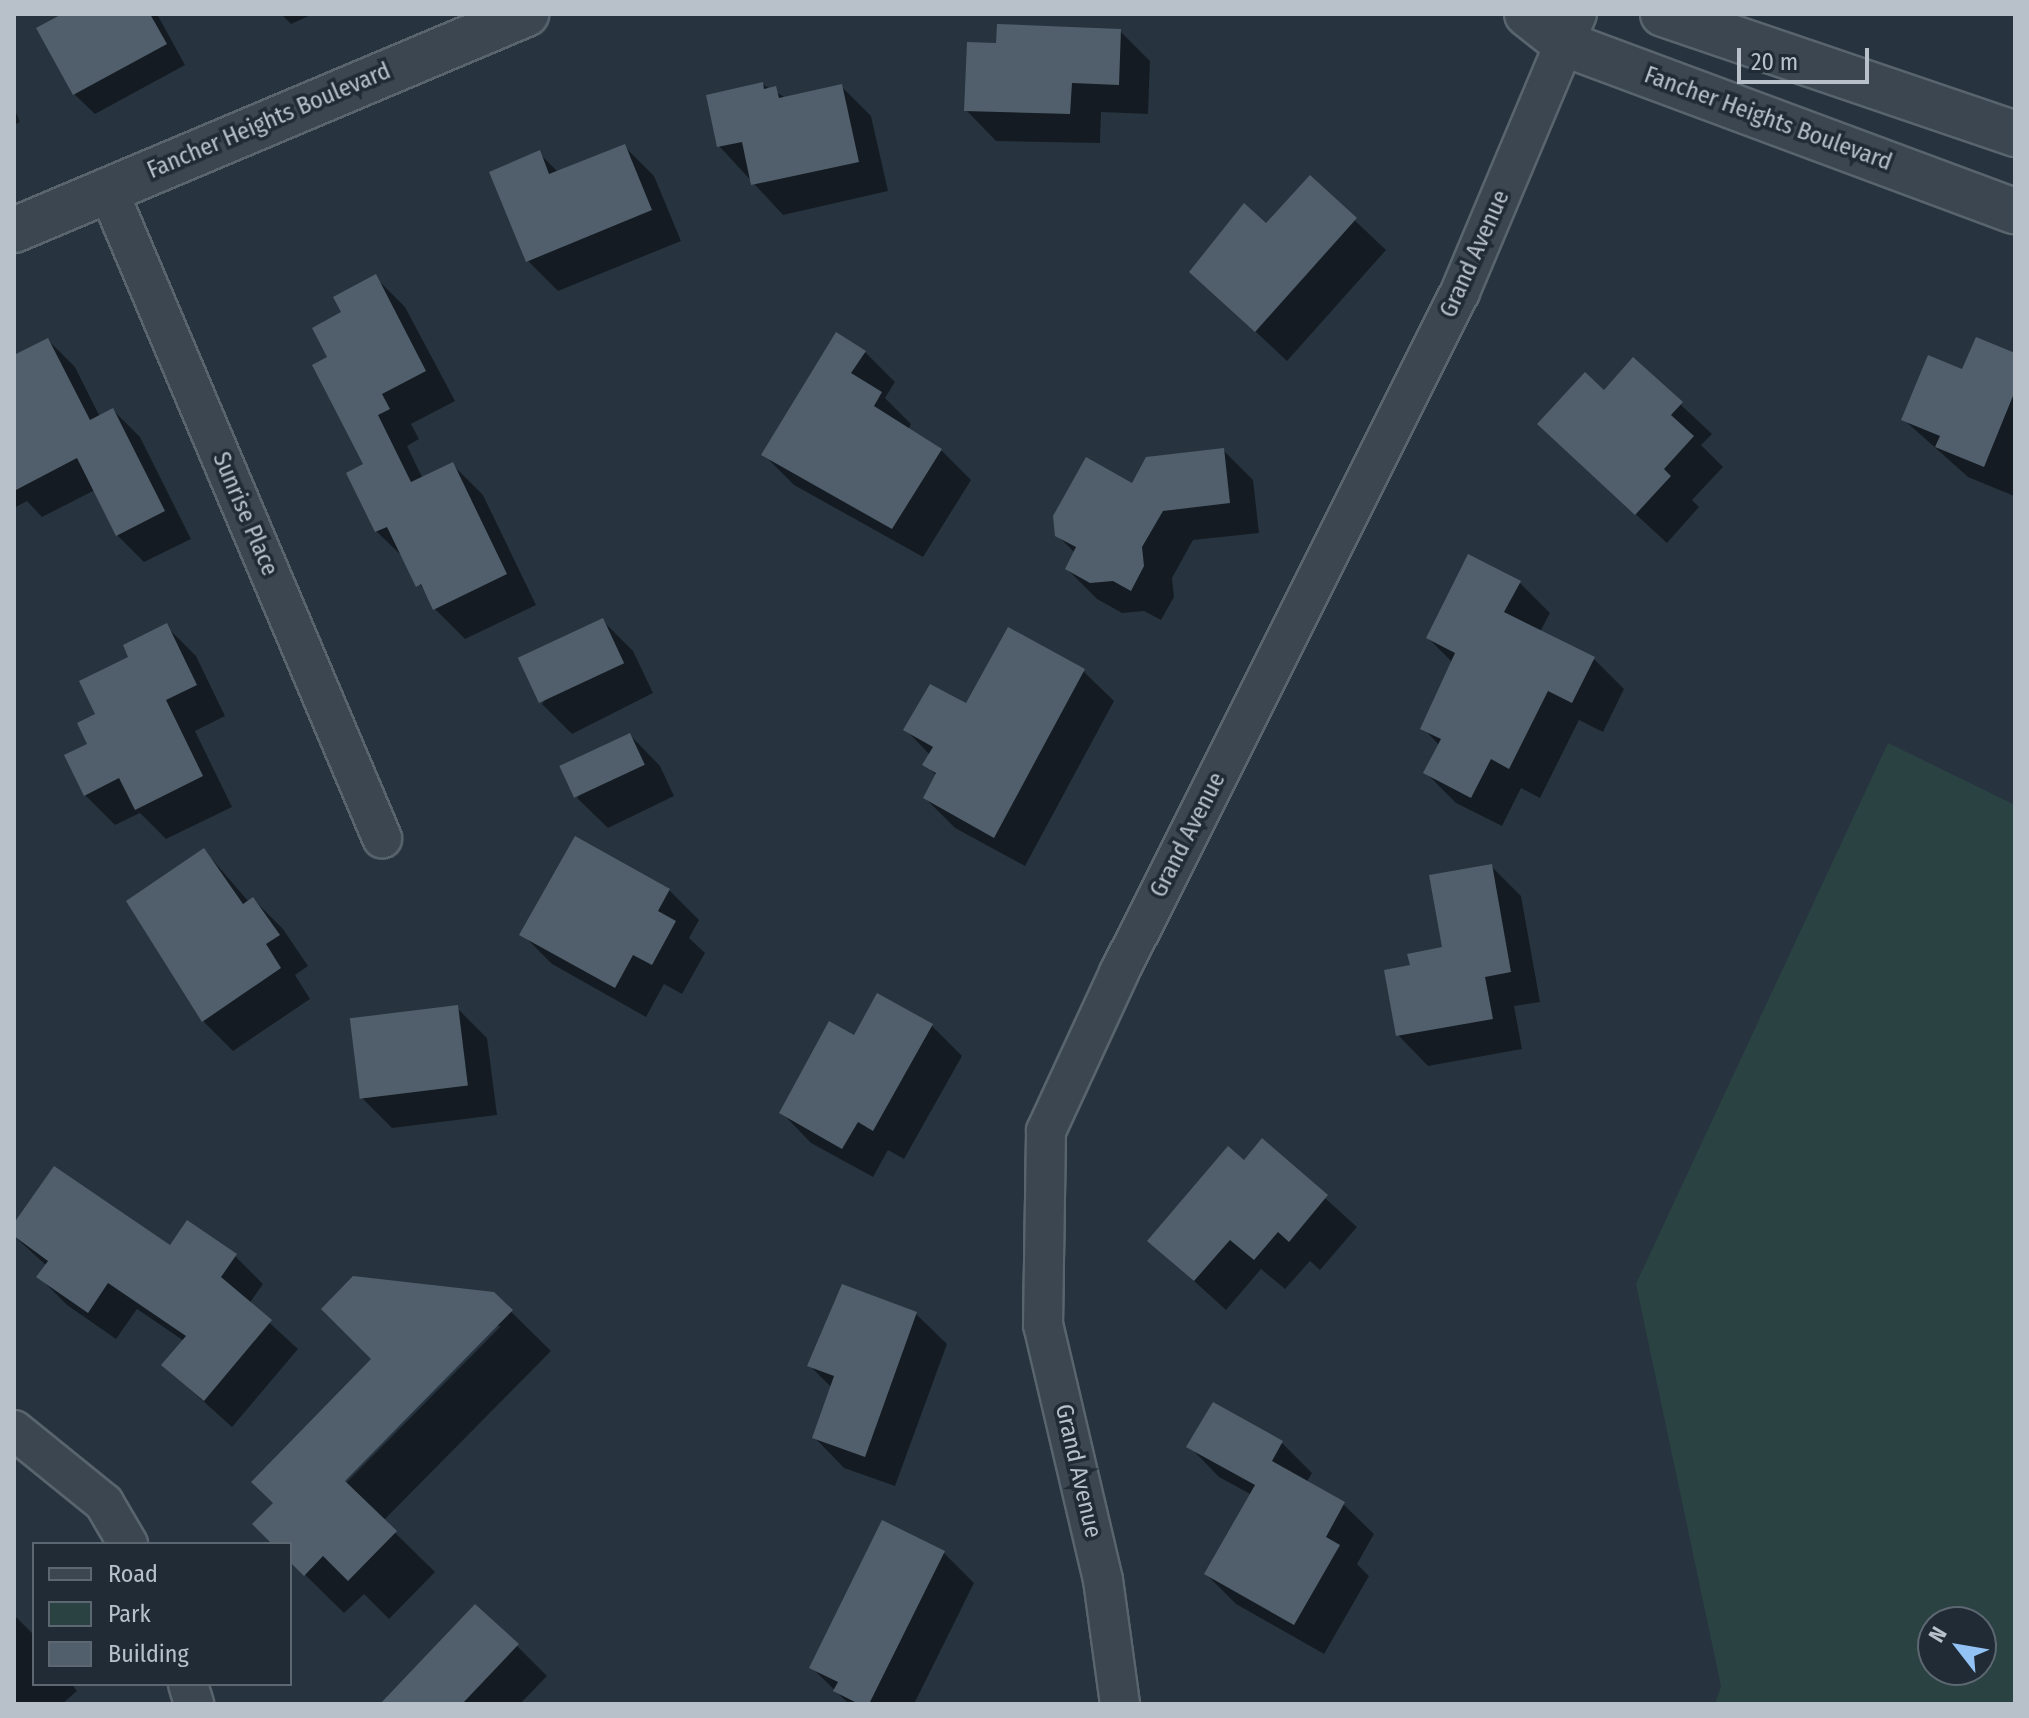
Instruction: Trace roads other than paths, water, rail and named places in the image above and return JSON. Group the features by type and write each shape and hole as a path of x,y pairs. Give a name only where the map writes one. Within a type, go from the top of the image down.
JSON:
{"street":[{"name":"Fancher Heights Boulevard","path":"14,230 526,14"},
{"name":"Fancher Heights Boulevard","path":"1527,14 1571,29 2015,211"},
{"path":"1663,14 2015,134"},
{"name":"Grand Avenue","path":"1120,1704 1103,1580 1043,1325 1046,1131 1126,959 1460,292 1571,29"},
{"name":"Sunrise Place","path":"108,190 382,838"},
{"path":"14,1430 104,1503 127,1542"}]}
